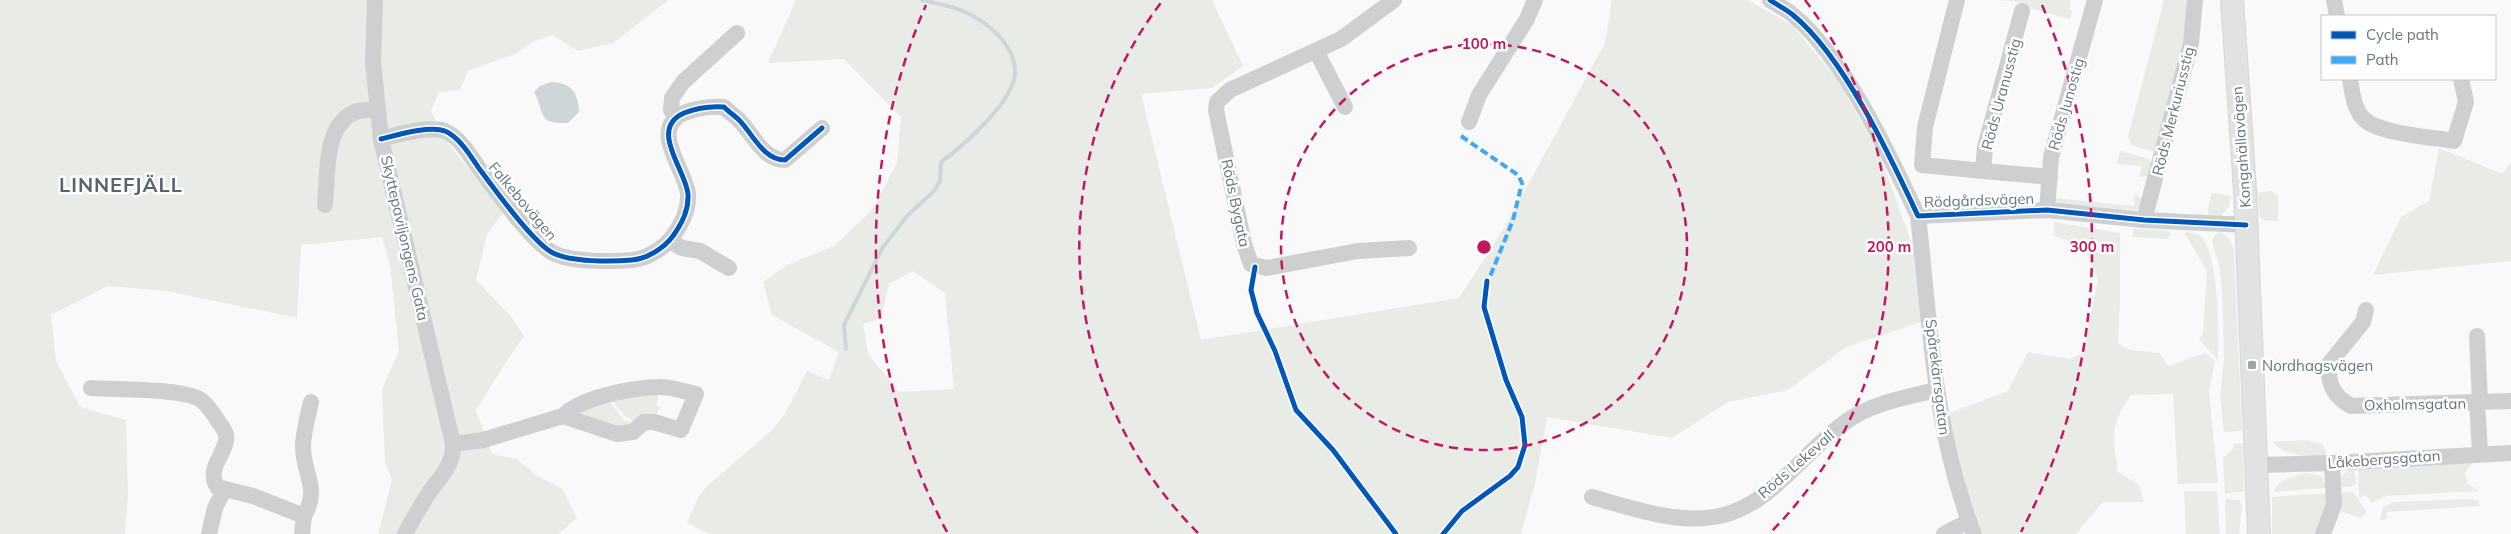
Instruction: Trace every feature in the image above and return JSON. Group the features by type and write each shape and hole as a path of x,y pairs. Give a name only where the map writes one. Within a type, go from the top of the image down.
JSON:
{"street":[{"name":"Skyttepaviljongens Gata","path":"375,0 373,62 381,139 454,444"},
{"path":"1346,107 1316,52 1360,27 1394,0"},
{"path":"1469,122 1480,95 1527,19 1534,0"},
{"name":"Rödgårdsvägen","path":"1770,0 1792,14 1826,52 1886,151 1918,216 2047,210 2144,220 2246,225"},
{"path":"1958,0 1925,127 1922,165 1983,171"},
{"name":"Röds Junostig","path":"2047,210 2051,157 2095,0"},
{"name":"Röds Merkuriusstig","path":"2144,220 2191,43 2195,0"},
{"name":"Kongahällavägen","path":"2232,0 2246,225 2260,534"},
{"path":"2334,0 2337,15"},
{"name":"Röds Uranusstig","path":"2022,11 1985,147 1983,171 2050,177"},
{"name":"Falkebovägen","path":"381,139 433,129 445,132 469,154 536,238 550,252 558,255 612,262 646,257 670,241 685,217 688,205 688,193 669,140 671,123 677,116 672,110 672,98 677,90 737,33"},
{"name":"Röds Bygata","path":"1316,52 1230,90 1217,102 1216,110 1246,250 1251,264 1266,268 1358,251 1409,248"},
{"path":"2350,80 2357,107 2362,118 2374,126 2454,141 2466,102 2461,80"},
{"path":"677,116 702,108 724,107 739,120 768,155 777,160 785,160 822,128"},
{"path":"325,204 331,141 342,121 357,111 378,109"},
{"name":"Spårekärrsgatan","path":"1918,216 1936,390 1947,447 1971,528"},
{"path":"670,241 682,248 700,252 728,268"},
{"name":"Oxholmsgatan","path":"2366,310 2363,322 2328,365 2334,393 2341,400 2351,406 2511,401"},
{"path":"2477,336 2479,402"},
{"path":"406,534 425,498 447,468 452,457 454,444 483,440 563,416 570,408 616,393 658,387 696,394 681,430 654,422 644,422 632,432 617,434 563,416"},
{"path":"91,388 186,394 201,400 214,414 227,435 227,441 214,468 213,480 217,487 253,496 304,516"},
{"name":"Röds Lekevall","path":"1592,497 1668,515 1705,518 1722,514 1740,508 1769,490 1843,423 1868,408 1936,390"},
{"path":"302,534 304,516 313,495 304,459 303,443 311,402"},
{"name":"Oxholmsgatan","path":"2479,402 2480,453"},
{"name":"Låkebergsgatan","path":"2257,465 2332,463 2511,452"},
{"path":"2323,534 2334,505 2332,463"},
{"path":"209,534 215,508 224,490"},
{"path":"1944,534 1971,528"}],"shaded area":[{"path":"0,0 669,0 613,43 578,51 552,35 533,42 515,54 468,71 460,90 439,92 431,110 441,134 503,213 487,234 476,280 510,315 524,336 476,410 492,454 517,459 537,476 562,488 577,518 558,534 378,534 392,480 385,463 382,389 399,351 390,265 382,237 301,245 297,318 167,291 108,286 51,315 56,361 80,407 126,420 128,494 125,534 0,534"},
{"path":"796,0 1212,0 1243,66 1212,88 1141,94 1201,340 1459,298 1506,225 1605,43 1612,0 1748,0 1792,25 1838,81 1880,155 1914,250 1921,322 1846,347 1788,390 1728,402 1672,438 1547,417 1535,483 1521,534 710,534 687,523 698,497 707,486 771,431 785,414 807,371 829,380 839,352 772,315 763,282 787,265 834,246 871,211 897,163 901,117 844,59 768,63","holes":["913,271 945,293 954,389 899,392 868,354 863,324 881,318 889,284"]},
{"path":"1999,0 2071,0 2069,9 2072,10 2070,19 2026,7 2019,2"},
{"path":"2164,0 2189,0 2187,31 2154,152 2132,145 2128,137"},
{"path":"551,82 564,84 575,94 579,112 568,123 551,122 546,119 542,112 534,92 540,86"},
{"path":"2439,148 2502,174 2511,162 2511,261 2373,275 2401,217 2429,201"},
{"path":"2120,151 2149,159 2151,162 2148,176 2140,177 2141,166 2117,164"},
{"path":"2271,191 2278,196 2278,221 2264,220 2259,216 2257,193"},
{"path":"2212,193 2231,196 2229,207 2221,216 2208,215"},
{"path":"2135,194 2142,199 2139,209 2135,210 2060,204 2054,200 2054,198 2134,206"},
{"path":"2055,222 2120,233 2118,344 2131,350 2159,353 2168,366 2206,353 2215,361 2209,392 2218,483 2178,484 2173,394 2131,395 2116,423 2114,432 2115,449 2118,472 2139,485 2144,502 2103,502 2076,534 1983,534 1966,498 1947,414 2008,391 2028,352 2070,359 2083,353 2098,280 2083,246 2053,235"},
{"path":"2133,229 2163,230 2172,233 2167,239 2133,237"},
{"path":"2186,232 2201,237 2207,246 2211,260 2217,296 2218,360 2199,339 2203,334 2207,271 2185,234"},
{"path":"2220,232 2230,239 2234,251 2242,431 2224,432 2220,397 2224,359 2222,290 2219,264 2212,242 2214,236"},
{"path":"660,391 656,405 660,407 655,417 635,423 624,415 610,398"},
{"path":"607,398 622,418 633,424 623,429 583,416 580,409"},
{"path":"2307,440 2323,445 2327,454 2323,456 2296,455 2283,451 2273,442"},
{"path":"2243,443 2244,491 2225,494 2223,458 2234,448 2233,444"},
{"path":"2473,462 2465,472 2467,483 2479,491 2385,496 2372,503 2366,495 2360,498 2361,501 2359,498 2358,467"},
{"path":"2352,468 2354,469 2356,484 2351,487 2340,487 2341,476"},
{"path":"2307,473 2322,477 2327,488 2274,492 2283,481"},
{"path":"2184,491 2217,491 2220,534 2186,534"},
{"path":"2353,492 2367,512 2360,518 2341,511 2339,493"},
{"path":"2326,494 2327,504 2315,534 2272,534 2272,497"},
{"path":"2227,499 2239,500 2242,507 2239,534 2226,534 2225,501"},
{"path":"2470,499 2478,501 2480,506 2387,512 2387,519 2380,520 2383,507 2394,502"}],"waterway":[{"path":"846,349 844,325 883,247 908,215 934,191 940,181 941,162 986,122 1007,96 1013,84 1015,72 1013,61 1010,51 998,34 981,21 963,11 922,0"}],"marked path":[{"path":"1461,136 1518,175 1522,183 1513,220 1487,284"}],"cycle path":[{"path":"1770,0 1793,15 1812,33 1848,81 1880,137 1918,216 2047,210 2144,220 2246,225"},
{"path":"381,139 422,130 439,129 445,131 455,137 464,147 514,214 545,247 553,253 570,258 591,261 613,261 643,258 655,252 669,240 682,221 686,211 688,194 686,184 672,150 669,129 674,120 684,113 704,108 724,107 739,120 764,151 770,156 785,160 822,128"},
{"path":"1255,267 1251,290 1257,313 1275,351 1296,410 1333,450 1396,534"},
{"path":"1443,534 1462,511 1510,476 1518,467 1525,445 1522,417 1506,380 1484,307 1487,281"}],"place":[{"name":"Nordhagsvägen","path":"2252,365"}],"district":[{"name":"LINNEFJÄLL","path":"121,184"}]}
